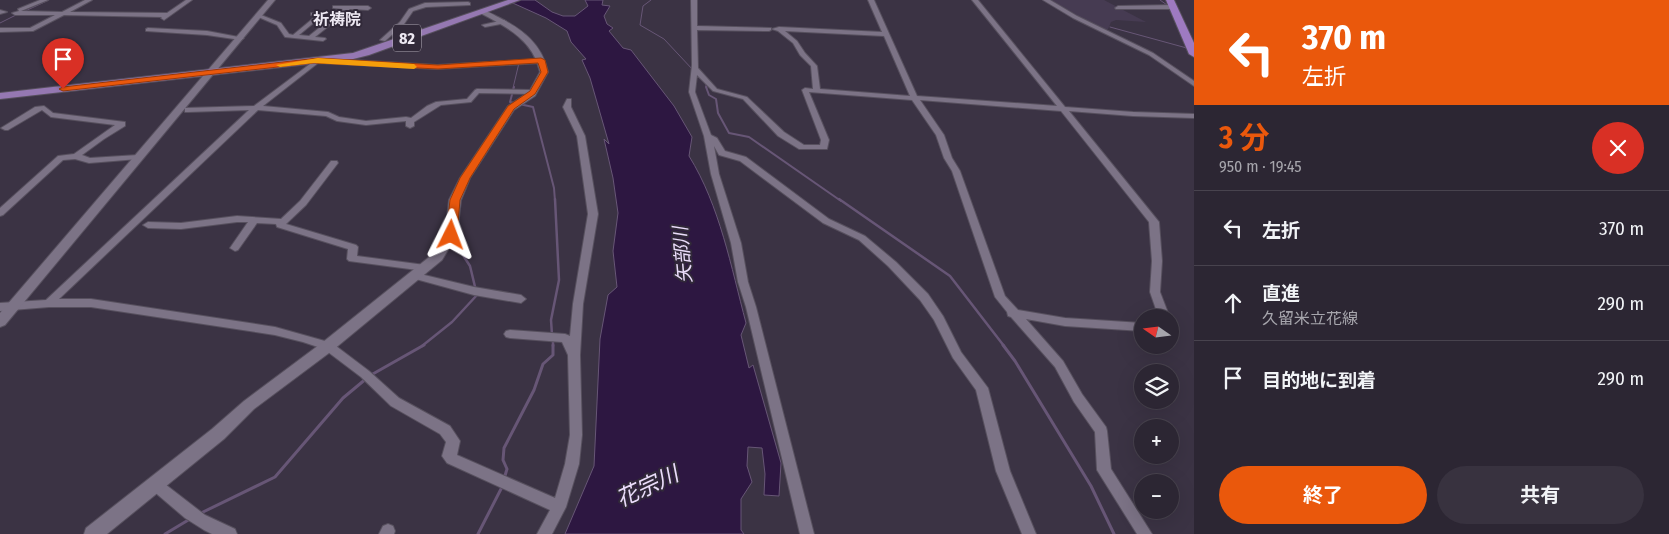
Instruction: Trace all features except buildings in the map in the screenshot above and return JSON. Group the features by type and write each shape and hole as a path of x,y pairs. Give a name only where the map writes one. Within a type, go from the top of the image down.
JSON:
{"highway":[{"path":"1171,4 1191,40 1194,54"}],"main road":[{"name":"82","path":"0,96 318,61 366,53 482,12 493,6 516,0"}],"street":[{"path":"45,0 15,12 169,15"},
{"path":"0,30 31,30 88,0"},
{"path":"189,0 147,31 207,33 240,38"},
{"path":"0,322 272,0"},
{"path":"94,534 218,434 249,405 328,346 438,257 451,235 455,200 483,148 511,108 533,92 544,72 541,60 519,30 460,0"},
{"path":"694,0 692,92 708,136 715,174 736,243 743,282 751,307 807,534"},
{"path":"871,0 915,99 940,135 948,158 956,171 1000,297 1012,313 1060,364 1078,398 1100,431 1104,470 1144,534"},
{"path":"975,0 1154,222 1157,261 1154,292 1161,309"},
{"path":"1046,0 1075,17 1151,54 1194,84"},
{"path":"383,40 402,23 411,10 425,4 468,4"},
{"path":"1118,8 1171,4"},
{"path":"335,7 368,8"},
{"path":"312,37 348,8"},
{"path":"259,16 280,24 287,36 323,39"},
{"path":"307,18 331,21"},
{"path":"294,36 314,18"},
{"path":"485,25 504,22"},
{"path":"694,28 887,34"},
{"path":"774,29 795,42 802,54 814,66 813,91"},
{"path":"49,303 256,108 318,61 438,67 541,60"},
{"path":"694,68 715,90 745,98 781,134 802,147 824,147 825,140 805,90 915,99 1194,116"},
{"path":"188,110 256,108 328,114 337,118 366,123 394,119 410,124 420,118 430,108 440,104 453,101 469,101 476,91 533,92"},
{"path":"544,534 558,507 570,471 576,435 574,355 578,304 593,214 581,136 568,107 570,100"},
{"path":"5,128 37,108 46,109 51,115 122,124 100,137 76,156"},
{"path":"708,136 714,140 722,153 743,159 826,221 862,238 892,264 924,297 939,318 957,354 982,388 1003,471 1029,534"},
{"path":"0,213 61,158 76,156 88,161 138,157"},
{"path":"148,226 181,226 237,219 282,222 303,203 334,163"},
{"path":"235,248 254,219"},
{"path":"282,222 280,225 308,235 353,247 352,259 420,272 492,295 521,298"},
{"path":"0,307 49,303 91,303 275,331 328,346 365,374 395,402 451,435 452,441 449,456 452,459 558,507"},
{"path":"1012,313 1065,322 1134,326"},
{"path":"510,334 566,338 574,355"},
{"path":"156,485 212,529 230,534"}],"shaded area":[{"path":"1047,0 1104,0 1146,22 1116,20 1111,22 1108,29 1104,29 1080,19"}],"water":[{"path":"506,0 535,0 552,12 563,16 575,16 588,6 585,0 603,0 602,5 610,6 604,16 607,24 613,28 609,31 623,48 631,50 674,106 692,137 689,156 709,195 724,237 746,323 741,335 749,368 753,365 781,463 779,496 764,495 765,474 762,448 748,447 747,466 752,482 741,499 741,530 744,534 565,534 594,466 600,339 608,295 617,287 613,251 618,213 613,178 604,139 609,144 590,78 582,60 586,59 571,42 567,31 546,18"}],"waterway":[{"path":"23,12 49,0"},
{"path":"651,0 643,6 640,25 664,39 693,70"},
{"path":"1160,0 1167,5"},
{"path":"0,23 18,14"},
{"path":"1110,27 1194,50"},
{"path":"513,88 519,63"},
{"path":"696,75 705,83 707,88"},
{"path":"514,87 510,102 533,107 554,188 555,201"},
{"path":"706,87 709,95 716,99 718,113 729,133 749,137 841,201"},
{"path":"552,335 551,320 559,280 555,199"},
{"path":"839,199 950,276 1004,346"},
{"path":"422,346 452,322 477,295 470,266 457,246"},
{"path":"504,479 507,469 503,460 504,448 534,390 543,364 553,355 553,340"},
{"path":"371,375 424,345"},
{"path":"1003,345 1015,361 1091,486 1114,534"},
{"path":"199,514 275,477 343,398 367,378"},
{"path":"478,534 502,487"},
{"path":"165,534 190,519"}],"slow traffic":[{"path":"280,65 318,60 317,62 414,67"}],"district":[{"name":"祈祷院","path":"337,19"}],"route":[{"path":"63,89 200,75 318,60 317,62 438,67 541,60 544,65 544,72 532,94 511,108 465,178 455,200 451,235"}],"water label":[{"name":"矢部川","path":"682,255"},
{"name":"花宗川","path":"647,486"}]}
